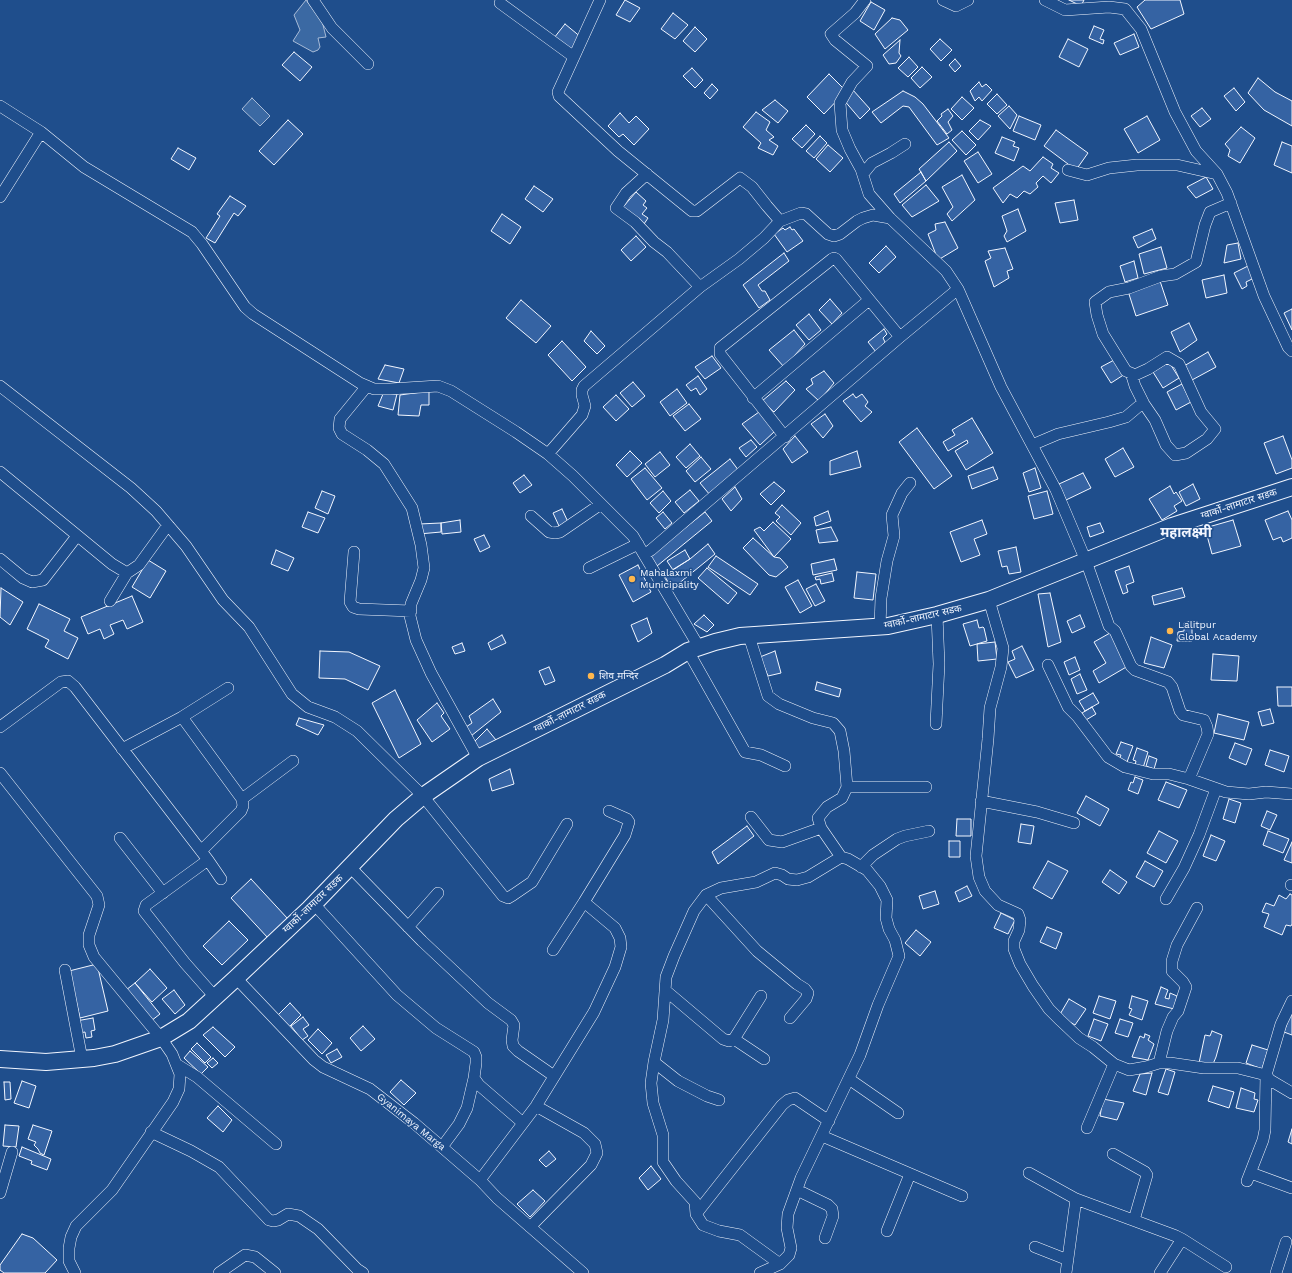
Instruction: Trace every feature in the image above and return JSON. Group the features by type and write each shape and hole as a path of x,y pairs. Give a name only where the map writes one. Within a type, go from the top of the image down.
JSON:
{"main road":[{"name":"ग्वार्को-लामाटार सडक","path":"0,1060 46,1062 82,1059 114,1054 161,1038 189,1021 236,978 314,904 396,820 423,796 478,758 665,665 694,649 740,636 880,627 937,615 989,600 1172,526 1292,487"}],"street":[{"path":"313,0 332,28 368,64"},
{"path":"600,0 558,92 559,96 618,151 694,211 697,211 740,178 752,187 780,221"},
{"path":"865,0 855,13 831,34 834,40 867,66 852,82 840,103 842,130 863,174 869,194 890,218 946,271 958,289 1001,386 1056,490 1086,561 1109,626 1115,631 1132,666 1136,670 1168,682 1172,687 1180,711 1183,714 1204,720 1208,734 1189,779"},
{"path":"943,0 956,6 968,0"},
{"path":"1045,0 1065,10 1109,7 1125,9 1141,29 1174,112 1196,152 1217,174 1227,192 1264,296 1288,347 1292,351"},
{"path":"500,2 574,57"},
{"path":"0,106 41,132 84,167 192,232 202,244 245,307 252,314 360,383 374,389 438,386 451,391 548,454 573,476 633,536 645,554 672,602 745,752 761,755 785,766"},
{"path":"0,197 41,132"},
{"path":"863,174 872,163 905,144"},
{"path":"1068,170 1087,175 1109,168 1137,165 1177,165 1217,174"},
{"path":"647,174 626,193 616,208 635,222 654,242 667,252 700,287"},
{"path":"1131,373 1135,386 1144,404 1155,420 1166,445 1175,455 1186,453 1207,438 1214,430 1201,412 1179,364 1167,357 1135,375 1131,373 1126,371 1104,334 1097,315 1096,302 1109,292 1129,288 1161,276 1175,274 1196,262 1205,225 1210,212 1231,203"},
{"path":"548,454 582,415 585,406 582,395 584,386 700,287 739,259 764,238 780,221 801,212 806,214 828,234 834,236 840,234 857,221 873,215 890,218"},
{"path":"785,437 720,354 720,348 832,258 836,259 900,337"},
{"path":"645,554 958,289"},
{"path":"753,398 869,300"},
{"path":"0,386 131,488 156,511 186,546 223,600 249,627 292,694 308,707 335,717 357,731 423,796 503,896 508,898 532,882 566,824"},
{"path":"367,386 340,419 339,428 342,434 368,450 384,464 412,508 421,545 424,568 421,580 411,604 410,616 416,640 428,667 478,758"},
{"path":"1032,445 1058,434 1126,417 1139,406 1144,404"},
{"path":"0,472 112,564 127,573"},
{"path":"880,627 881,598 887,561 894,536 892,515 902,493 910,483"},
{"path":"531,516 549,532 555,533 560,532 601,504"},
{"path":"110,601 127,573 139,566 168,525"},
{"path":"0,559 23,578 32,582 42,580 77,536"},
{"path":"589,568 638,544"},
{"path":"354,552 350,602 353,607 359,609 411,612"},
{"path":"989,600 1004,648 1001,667 990,708 976,856 979,877 985,891 998,905 1018,914 1020,920 1019,930 1014,941 1014,949 1020,964 1049,1009 1079,1038 1092,1046 1114,1064 1129,1070 1146,1067 1159,1062 1204,1068 1238,1068 1266,1075 1270,1080 1292,1094"},
{"path":"936,724 939,664 937,615"},
{"path":"749,636 768,696 779,704 813,718 833,723 840,731 844,751 847,787 842,798 827,807 818,818 821,828 841,858"},
{"path":"1048,665 1068,706 1078,716 1108,757 1125,767 1153,774 1169,774 1189,779 1216,789 1234,793 1249,794 1266,792 1292,794"},
{"path":"0,727 60,682 68,681 75,687 221,879"},
{"path":"122,748 182,717 228,688"},
{"path":"182,717 242,799 243,806 241,811 201,851"},
{"path":"242,799 293,761"},
{"path":"0,773 97,896 99,904 89,935 89,945 94,957 161,1038 172,1054 180,1074 179,1089 173,1102 112,1190 76,1226 70,1237 69,1261 76,1273"},
{"path":"847,787 926,787"},
{"path":"1166,899 1184,868 1199,835 1216,789"},
{"path":"981,801 1037,812 1074,823"},
{"path":"553,950 625,835 629,822 627,819 609,811"},
{"path":"751,817 769,840 782,842 821,828"},
{"path":"861,867 872,855 897,840 905,836 929,831"},
{"path":"120,838 163,893"},
{"path":"760,1273 780,1264 789,1255 791,1248 787,1228 788,1214 797,1190 860,1055 878,1005 899,956 895,940 889,929 886,918 887,900 880,886 867,870 848,859 841,858 803,879 788,879 775,873 756,882 721,888 706,895 694,911 666,977 663,1020 651,1083 653,1103 663,1135 663,1162 676,1181 695,1202 696,1214 704,1225 719,1231 740,1235 780,1264"},
{"path":"208,860 146,905 144,911 185,963 215,997"},
{"path":"350,867 408,927 488,1003 511,1020 514,1025 512,1040 513,1046 554,1076"},
{"path":"408,927 438,893"},
{"path":"706,895 757,951 808,993 806,999 790,1018"},
{"path":"480,1180 536,1106 594,1012 615,967 621,947 620,938 615,928 584,902"},
{"path":"314,904 397,995 436,1028 474,1052 476,1056 476,1063 468,1108 459,1124 442,1147"},
{"path":"1159,1062 1167,1030 1173,1017 1178,1011 1186,987 1172,970 1172,961 1177,944 1197,908"},
{"path":"65,970 82,1059"},
{"name":"Gyanimaya Marga","path":"236,978 314,1060 323,1067 370,1088 480,1180 497,1198 583,1273"},
{"path":"665,990 723,1039 729,1041 734,1039 761,996"},
{"path":"1292,1001 1281,1024 1266,1075 1265,1130 1263,1140 1249,1177 1292,1188"},
{"path":"734,1039 764,1059"},
{"path":"654,1062 678,1080 707,1096 719,1100"},
{"path":"176,1064 197,1077 276,1144"},
{"path":"1087,1128 1114,1064"},
{"path":"474,1078 479,1085 523,1123"},
{"path":"849,1079 898,1113"},
{"path":"696,1214 782,1105 788,1100 795,1098 829,1121"},
{"path":"530,1227 592,1165 597,1154 595,1144 584,1133 536,1106"},
{"path":"151,1132 191,1151 219,1168 269,1220 278,1220 288,1214 298,1216 305,1220 318,1229 357,1269 363,1273"},
{"path":"822,1136 962,1196"},
{"path":"0,1193 12,1152"},
{"path":"1113,1154 1145,1172 1147,1175 1134,1220"},
{"path":"1029,1173 1076,1199 1182,1239 1226,1267"},
{"path":"887,1231 910,1174"},
{"path":"797,1190 832,1208 833,1216 825,1238"},
{"path":"1066,1273 1076,1199"},
{"path":"1160,1273 1182,1239"},
{"path":"1276,1273 1286,1242"},
{"path":"1036,1247 1068,1260"},
{"path":"219,1273 245,1255 255,1257 275,1273"}],"water":[{"path":"306,0 322,21 326,37 318,38 320,47 318,50 313,52 293,41 300,30 294,15"},
{"path":"252,98 270,116 260,126 242,109"}],"building":[{"path":"625,0 640,8 630,22 616,15"},
{"path":"1069,0 1084,0 1081,6"},
{"path":"1145,0 1180,0 1184,14 1151,29 1137,7"},
{"path":"871,2 885,10 874,30 860,21"},
{"path":"673,13 688,25 675,39 661,29"},
{"path":"892,18 900,20 908,30 885,49 875,34"},
{"path":"565,24 582,38 572,51 554,38"},
{"path":"1094,26 1104,30 1100,39 1104,40 1103,44 1089,38"},
{"path":"695,27 707,39 695,52 683,41"},
{"path":"1134,34 1139,47 1120,55 1114,43"},
{"path":"940,39 952,50 941,61 930,49"},
{"path":"1068,39 1088,49 1079,67 1059,57"},
{"path":"900,40 899,53 901,56 896,63 889,64 883,55"},
{"path":"294,52 312,67 300,81 282,65"},
{"path":"909,57 918,67 908,77 898,68"},
{"path":"955,59 961,66 955,72 949,65"},
{"path":"922,67 932,77 920,88 911,78"},
{"path":"692,68 703,80 695,88 683,76"},
{"path":"829,74 846,91 824,114 807,97"},
{"path":"1258,78 1275,92 1292,101 1292,126 1264,110 1248,93"},
{"path":"979,82 982,87 986,84 992,90 982,101 979,97 975,101 970,91"},
{"path":"712,84 718,90 710,99 704,93"},
{"path":"1234,88 1245,102 1236,111 1224,96"},
{"path":"852,89 870,109 860,119 843,99"},
{"path":"903,91 915,97 923,104 949,138 937,145 909,107 903,106 881,123 872,112"},
{"path":"997,94 1007,105 997,114 987,104"},
{"path":"962,97 974,108 962,120 951,109"},
{"path":"775,100 788,111 778,123 762,110"},
{"path":"1009,106 1017,115 1010,129 998,116"},
{"path":"1202,108 1211,119 1200,127 1191,116"},
{"path":"948,109 953,116 948,122 952,130 947,134 937,121 942,116 941,114"},
{"path":"756,112 770,122 766,130 774,137 769,140 778,146 773,155 758,148 761,143 743,127"},
{"path":"620,113 629,123 636,116 649,129 634,145 623,134 619,137 608,126"},
{"path":"1019,116 1041,125 1035,140 1013,131"},
{"path":"1147,116 1160,140 1138,153 1124,129"},
{"path":"288,120 303,134 274,165 259,151"},
{"path":"980,120 991,126 978,140 969,131"},
{"path":"806,125 815,134 802,148 792,139"},
{"path":"1241,127 1255,138 1240,163 1228,156 1230,150 1225,144"},
{"path":"1056,130 1088,153 1076,170 1044,146"},
{"path":"962,131 976,145 966,155 952,140"},
{"path":"820,136 827,143 814,158 806,151"},
{"path":"1002,137 1015,142 1013,146 1019,148 1014,161 995,153"},
{"path":"949,142 957,151 926,181 919,169"},
{"path":"1282,142 1292,146 1292,173 1274,165"},
{"path":"828,145 843,158 830,172 816,159"},
{"path":"178,148 196,158 189,170 171,159"},
{"path":"978,152 992,174 978,183 964,161"},
{"path":"1043,157 1053,164 1051,168 1059,173 1051,183 1043,176 1036,183 1038,187 1030,194 1024,191 1017,198 1010,194 1003,203 993,188 1023,166 1030,171"},
{"path":"921,172 926,181 900,203 894,194"},
{"path":"962,175 975,200 952,221 947,214 953,207 942,187"},
{"path":"1206,177 1213,189 1196,198 1187,187"},
{"path":"926,185 939,201 912,217 902,205"},
{"path":"534,186 553,199 543,212 525,199"},
{"path":"636,192 646,201 643,205 647,208 642,214 648,218 644,224 623,207"},
{"path":"230,196 246,206 238,216 234,213 215,243 206,238 220,216 217,214"},
{"path":"1074,200 1078,220 1060,223 1055,203"},
{"path":"1018,209 1026,231 1007,242 1004,236 1007,231 1002,216"},
{"path":"502,214 521,227 510,244 491,231"},
{"path":"945,222 958,248 938,260 928,234 936,230 935,224"},
{"path":"790,227 792,230 794,229 803,241 787,252 774,234 783,228 785,230"},
{"path":"1152,229 1156,239 1138,248 1133,237"},
{"path":"636,236 646,247 631,261 621,250"},
{"path":"1238,243 1241,259 1224,263 1227,245"},
{"path":"886,246 896,257 879,273 869,263"},
{"path":"1161,247 1167,268 1144,274 1139,254"},
{"path":"1005,248 1013,269 1007,271 1009,278 994,287 985,261 991,258 988,251"},
{"path":"784,253 789,261 758,285 762,291 765,291 770,300 759,308 743,285"},
{"path":"1134,261 1138,278 1125,282 1120,266"},
{"path":"1248,266 1254,278 1246,282 1247,286 1242,289 1234,273"},
{"path":"1224,275 1227,293 1206,298 1202,280"},
{"path":"1160,281 1168,305 1136,316 1128,291"},
{"path":"830,299 842,313 832,324 819,310"},
{"path":"521,300 551,326 536,343 506,318"},
{"path":"1292,309 1292,330 1284,313"},
{"path":"809,314 821,330 809,340 796,325"},
{"path":"1189,323 1197,340 1180,352 1171,332"},
{"path":"884,329 887,334 883,338 885,342 876,352 868,342"},
{"path":"794,330 805,344 784,367 769,350"},
{"path":"591,331 605,346 597,354 584,341"},
{"path":"562,341 586,367 572,381 548,355"},
{"path":"1208,352 1216,367 1192,380 1184,366"},
{"path":"712,356 721,368 705,379 695,367"},
{"path":"1116,359 1125,374 1111,383 1101,367"},
{"path":"1169,362 1179,378 1163,388 1153,372"},
{"path":"385,365 404,369 399,383 378,379"},
{"path":"824,371 834,383 819,401 806,389 813,384 811,379"},
{"path":"698,376 707,389 700,395 696,388 691,391 686,385"},
{"path":"786,381 795,390 774,412 762,401"},
{"path":"633,382 645,396 632,407 620,393"},
{"path":"1182,384 1191,402 1176,410 1167,392"},
{"path":"677,389 687,403 670,416 660,402"},
{"path":"429,391 429,405 421,405 419,416 398,415 400,395"},
{"path":"383,394 397,394 393,410 378,406"},
{"path":"853,394 856,398 862,394 868,402 865,406 872,412 861,422 843,401"},
{"path":"616,395 629,409 616,421 603,407"},
{"path":"689,404 701,419 685,431 673,416"},
{"path":"759,412 775,431 760,445 742,424"},
{"path":"825,414 833,426 823,438 811,424"},
{"path":"972,418 993,453 966,470 955,451 968,443 967,440 948,451 943,442 955,435 952,430"},
{"path":"917,428 952,476 934,489 899,442"},
{"path":"795,436 808,452 792,463 783,449"},
{"path":"1283,436 1292,460 1292,468 1276,474 1264,443"},
{"path":"751,440 757,447 746,457 739,448"},
{"path":"690,444 700,456 686,468 676,457"},
{"path":"1123,448 1134,467 1115,477 1105,459"},
{"path":"630,451 642,463 627,477 616,465"},
{"path":"857,451 861,467 830,475 830,461"},
{"path":"660,452 670,465 655,477 645,464"},
{"path":"701,457 711,469 695,482 686,471"},
{"path":"730,459 739,471 710,495 700,483"},
{"path":"993,467 998,479 972,489 968,476"},
{"path":"645,468 662,488 647,500 631,479"},
{"path":"1035,468 1041,488 1029,492 1023,473"},
{"path":"1083,473 1091,488 1066,500 1059,484"},
{"path":"524,475 532,485 520,493 513,483"},
{"path":"774,482 785,491 771,505 760,494"},
{"path":"1193,484 1200,499 1186,506 1179,492"},
{"path":"1170,486 1174,494 1176,492 1182,501 1174,506 1177,511 1162,520 1149,499"},
{"path":"735,487 742,499 731,511 722,499"},
{"path":"690,490 699,501 684,513 675,502"},
{"path":"322,491 335,496 328,514 315,508"},
{"path":"663,491 671,501 659,513 650,503"},
{"path":"1047,491 1053,514 1034,519 1028,496"},
{"path":"782,505 801,523 791,535 776,521 780,517 775,513"},
{"path":"562,509 568,522 559,526 553,513"},
{"path":"828,511 831,521 816,526 814,517"},
{"path":"1288,511 1292,520 1292,538 1283,542 1281,537 1273,540 1265,520"},
{"path":"308,512 325,518 318,533 302,527"},
{"path":"663,512 672,523 665,529 656,518"},
{"path":"705,512 712,521 657,566 650,556"},
{"path":"460,520 461,532 442,534 441,523"},
{"path":"982,520 987,534 974,539 980,555 961,562 950,532"},
{"path":"1233,520 1241,546 1212,554 1205,528"},
{"path":"773,522 791,539 774,557 754,530 760,527 764,531"},
{"path":"441,523 441,532 419,534 419,524"},
{"path":"1100,523 1104,532 1090,537 1087,527"},
{"path":"831,527 838,541 819,543 816,530"},
{"path":"484,535 490,547 480,552 474,539"},
{"path":"753,538 774,557 780,558 788,567 776,577 769,575 743,548"},
{"path":"708,544 715,554 672,589 664,575 690,559"},
{"path":"1016,547 1021,572 1009,574 1007,566 1002,567 998,551"},
{"path":"276,550 294,558 288,571 271,564"},
{"path":"685,550 690,559 673,570 667,561"},
{"path":"716,556 758,584 750,595 708,567"},
{"path":"834,559 837,570 813,575 811,564"},
{"path":"148,560 166,571 150,598 132,587"},
{"path":"638,565 651,592 633,602 619,575"},
{"path":"1129,566 1134,582 1126,585 1128,592 1123,594 1115,571"},
{"path":"707,568 737,593 728,604 698,578"},
{"path":"857,572 876,574 873,600 854,598"},
{"path":"832,573 834,581 821,584 820,579 816,580 815,577"},
{"path":"798,580 812,606 800,613 785,587"},
{"path":"816,584 825,601 815,606 806,589"},
{"path":"1,588 23,602 10,625 0,617"},
{"path":"1182,588 1185,597 1154,605 1152,596"},
{"path":"1050,593 1061,642 1048,647 1038,594"},
{"path":"132,596 143,622 127,629 123,620 110,625 114,634 104,639 100,629 88,634 81,617"},
{"path":"39,604 70,619 64,631 78,638 68,659 45,647 49,640 27,629"},
{"path":"704,615 714,625 707,632 694,624"},
{"path":"1080,615 1085,627 1072,633 1067,621"},
{"path":"647,618 652,633 638,642 631,625"},
{"path":"977,620 979,628 984,628 987,641 970,646 963,624"},
{"path":"1192,621 1192,641 1177,641 1178,632 1184,631 1184,623"},
{"path":"1110,633 1128,666 1099,683 1093,671 1106,663 1094,642"},
{"path":"502,635 506,643 491,650 488,643"},
{"path":"1151,637 1172,645 1164,668 1144,663"},
{"path":"995,642 997,659 978,661 977,644"},
{"path":"462,643 465,651 455,654 452,647"},
{"path":"1022,646 1034,670 1016,678 1008,662 1015,659 1012,651"},
{"path":"320,651 349,652 380,666 368,690 345,679 319,678"},
{"path":"775,651 781,673 768,676 760,657"},
{"path":"1213,654 1239,656 1237,681 1211,680"},
{"path":"1075,657 1080,670 1069,675 1064,662"},
{"path":"549,667 555,681 545,685 539,671"},
{"path":"1080,674 1087,690 1077,694 1071,679"},
{"path":"817,682 841,689 839,697 815,690"},
{"path":"1277,687 1292,687 1292,706 1278,706"},
{"path":"395,690 421,744 399,758 372,703"},
{"path":"1093,693 1099,703 1085,711 1079,701"},
{"path":"493,699 501,712 471,736 466,727 472,723 469,716"},
{"path":"437,703 444,713 441,716 450,729 432,742 417,720"},
{"path":"1092,707 1096,714 1086,720 1082,713"},
{"path":"1270,709 1274,723 1262,726 1258,712"},
{"path":"1218,714 1249,722 1244,740 1214,733"},
{"path":"299,718 324,725 318,735 296,725"},
{"path":"487,729 496,740 481,751 474,742"},
{"path":"1121,742 1133,746 1127,762 1119,760 1121,755 1116,754"},
{"path":"1235,743 1252,749 1246,765 1229,758"},
{"path":"1137,748 1148,752 1143,768 1135,765 1136,761 1133,760"},
{"path":"1270,750 1289,756 1284,772 1265,765"},
{"path":"1149,756 1157,759 1154,769 1146,766"},
{"path":"510,769 514,784 492,791 489,779"},
{"path":"1135,777 1143,780 1138,794 1128,790"},
{"path":"1166,782 1187,790 1179,808 1158,800"},
{"path":"1086,796 1109,809 1100,826 1077,813"},
{"path":"1229,799 1241,803 1235,823 1223,819"},
{"path":"1267,811 1277,815 1270,830 1261,826"},
{"path":"957,819 971,819 971,836 956,836"},
{"path":"1021,824 1034,826 1031,844 1018,842"},
{"path":"747,826 754,836 718,864 712,852"},
{"path":"1159,831 1178,841 1166,863 1147,853"},
{"path":"1268,831 1289,839 1283,853 1263,845"},
{"path":"1211,835 1225,841 1216,861 1203,856"},
{"path":"949,841 960,841 960,857 949,857"},
{"path":"1292,842 1292,863 1284,860"},
{"path":"1048,861 1068,871 1052,899 1033,888"},
{"path":"1145,861 1163,871 1154,887 1136,877"},
{"path":"1110,870 1127,882 1119,894 1102,882"},
{"path":"251,879 288,919 268,938 231,898"},
{"path":"967,886 972,896 959,902 955,892"},
{"path":"935,891 939,904 923,909 919,896"},
{"path":"1290,894 1292,895 1291,926 1286,925 1282,935 1264,927 1269,914 1262,912 1266,903 1274,906 1279,895 1286,899"},
{"path":"1001,913 1015,920 1008,934 994,928"},
{"path":"229,921 248,940 222,965 203,946"},
{"path":"1047,927 1062,933 1056,949 1040,942"},
{"path":"916,930 931,942 920,956 905,943"},
{"path":"97,964 108,1011 80,1018 69,971"},
{"path":"150,969 167,988 152,1002 135,983"},
{"path":"135,983 160,1014 151,1021 126,990"},
{"path":"1161,987 1168,990 1165,998 1169,999 1170,993 1177,996 1174,1009 1155,1004"},
{"path":"174,990 185,1005 175,1014 162,999"},
{"path":"1099,996 1116,1001 1110,1019 1093,1013"},
{"path":"1132,996 1148,1001 1142,1020 1129,1015 1132,1009 1129,1008"},
{"path":"1069,999 1086,1009 1075,1025 1059,1016"},
{"path":"290,1003 301,1015 289,1027 278,1015"},
{"path":"1290,1015 1292,1015 1292,1035 1284,1032"},
{"path":"303,1017 309,1025 303,1029 308,1036 302,1040 291,1026"},
{"path":"93,1018 95,1030 91,1031 92,1037 86,1038 85,1032 79,1033 76,1021"},
{"path":"1094,1019 1108,1024 1101,1041 1088,1036"},
{"path":"1120,1019 1133,1023 1128,1037 1115,1033"},
{"path":"363,1026 375,1039 361,1051 350,1038"},
{"path":"213,1027 235,1047 225,1057 203,1035"},
{"path":"318,1029 332,1043 322,1054 308,1040"},
{"path":"1212,1031 1222,1035 1216,1057 1213,1064 1199,1063 1205,1035 1210,1036"},
{"path":"1145,1034 1150,1036 1148,1040 1154,1044 1148,1060 1132,1057 1140,1036 1144,1038"},
{"path":"197,1043 211,1057 205,1063 191,1049"},
{"path":"1252,1045 1268,1050 1262,1069 1246,1063"},
{"path":"337,1049 342,1057 331,1063 326,1055"},
{"path":"190,1051 208,1067 201,1074 184,1058"},
{"path":"213,1058 218,1063 212,1068 207,1063"},
{"path":"1166,1069 1175,1072 1168,1095 1158,1092"},
{"path":"1152,1073 1146,1095 1133,1091 1140,1074"},
{"path":"401,1080 416,1093 404,1105 390,1092"},
{"path":"22,1081 36,1086 29,1108 14,1103"},
{"path":"4,1082 10,1082 11,1099 5,1100"},
{"path":"1213,1086 1234,1092 1229,1108 1208,1101"},
{"path":"1241,1088 1255,1093 1254,1099 1258,1100 1254,1112 1236,1108"},
{"path":"1103,1099 1124,1103 1117,1120 1100,1116"},
{"path":"218,1106 232,1120 223,1132 207,1118"},
{"path":"5,1125 19,1126 16,1147 3,1146"},
{"path":"33,1125 52,1131 44,1155 40,1153 34,1145 36,1142 28,1139"},
{"path":"1292,1129 1292,1144 1288,1142"},
{"path":"22,1147 51,1159 47,1170 31,1164 32,1161 19,1156"},
{"path":"549,1151 556,1159 546,1167 539,1160"},
{"path":"651,1166 661,1179 648,1190 639,1178"},
{"path":"533,1190 545,1201 530,1217 517,1204"},
{"path":"22,1234 33,1238 57,1260 45,1273 4,1273 0,1270 0,1265"}],"place":[{"name":"Mahalaxmi Municipality","path":"632,579"},
{"name":"Lalitpur Global Academy","path":"1170,631"},
{"name":"शिव मन्दिर","path":"591,676"}],"district":[{"name":"महालक्ष्मी","path":"1186,533"}]}
